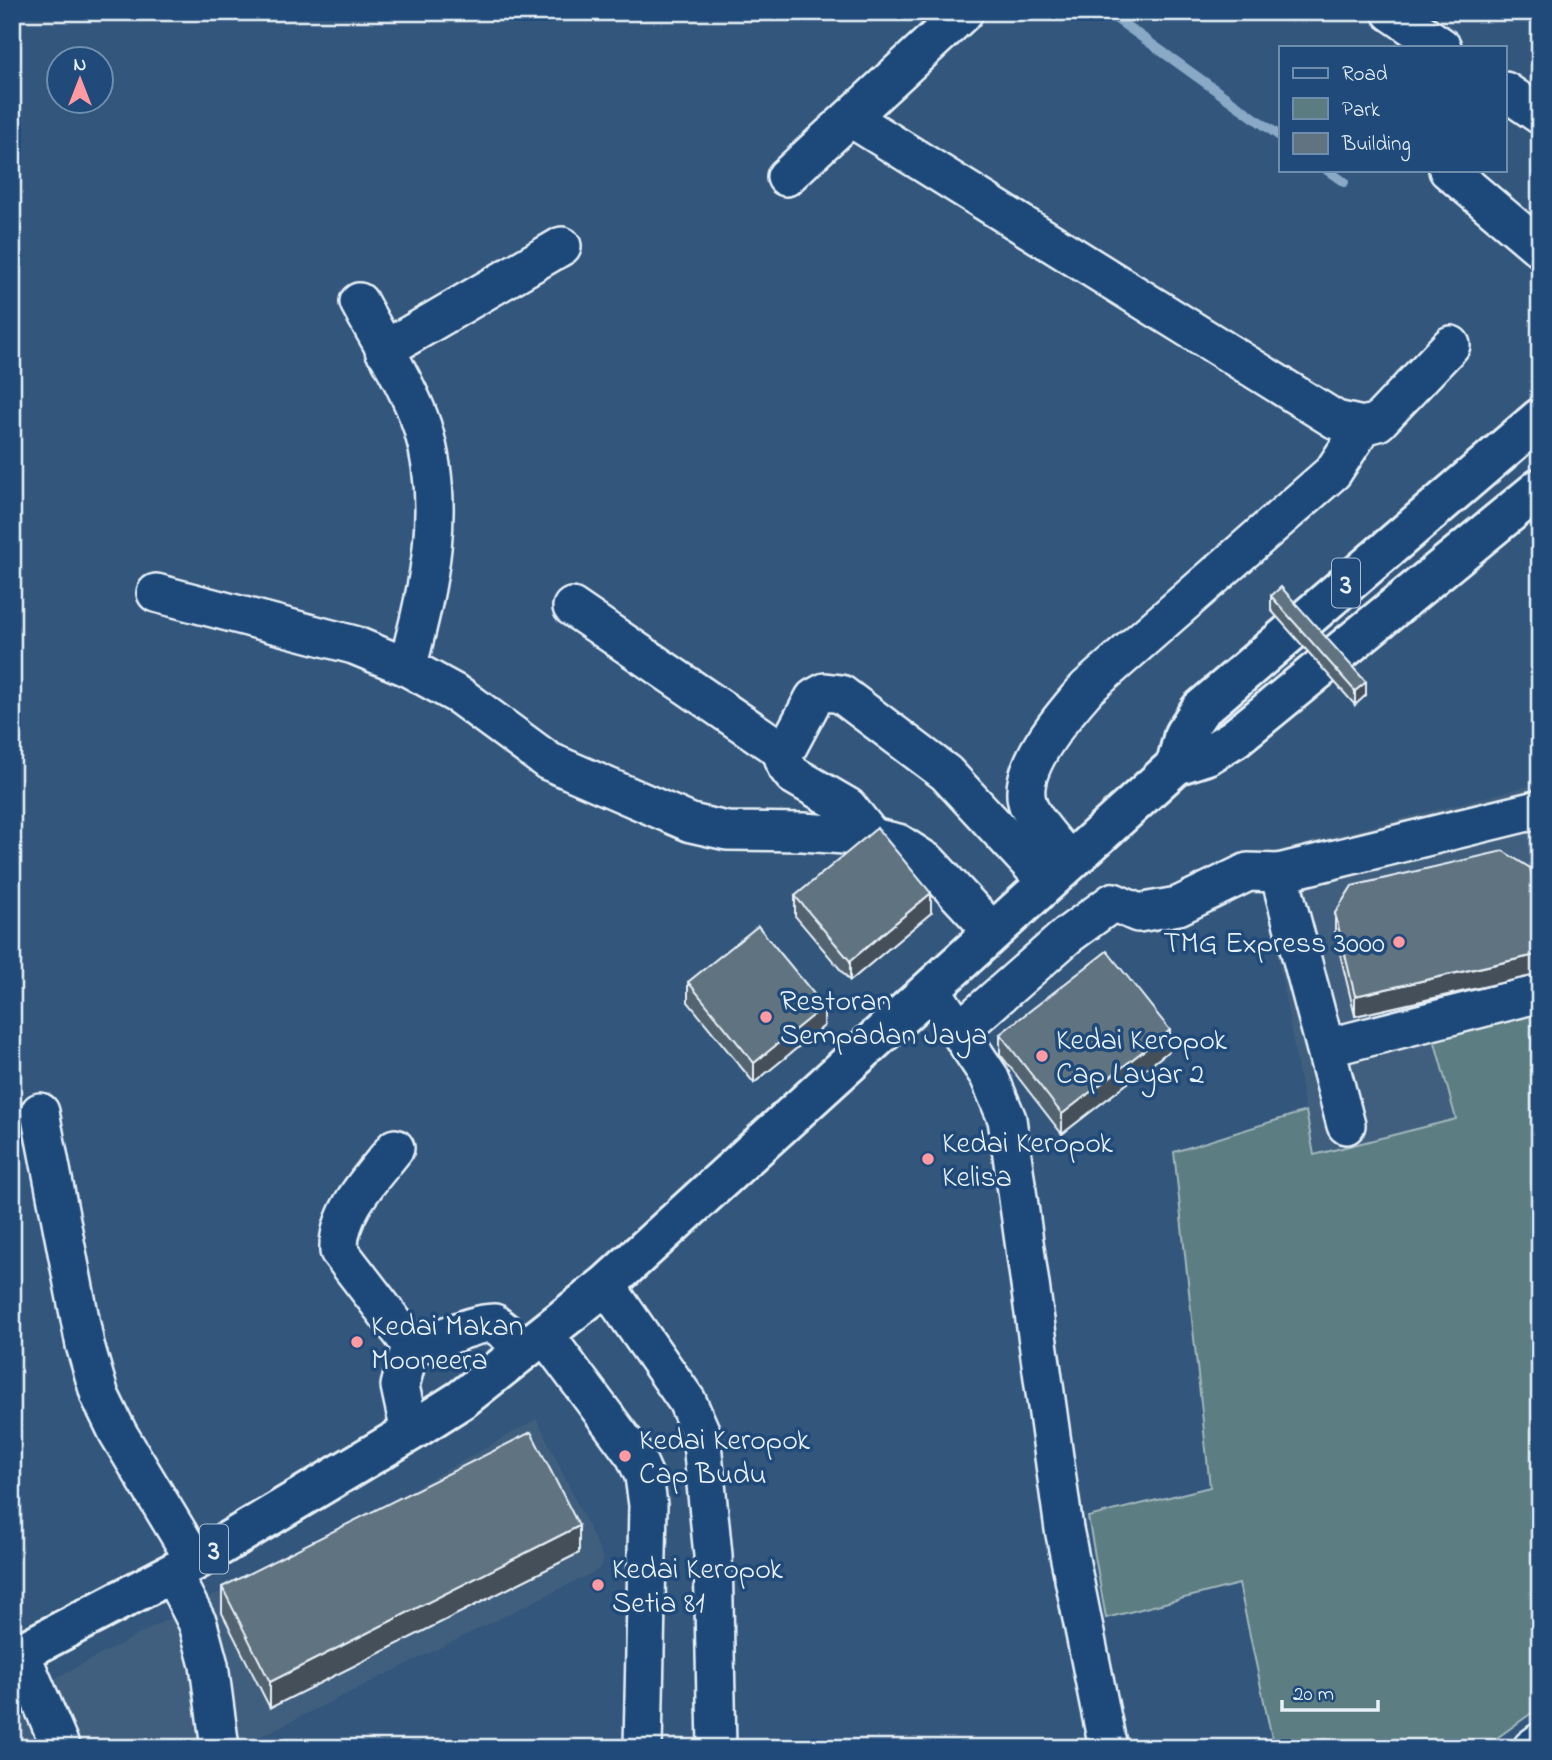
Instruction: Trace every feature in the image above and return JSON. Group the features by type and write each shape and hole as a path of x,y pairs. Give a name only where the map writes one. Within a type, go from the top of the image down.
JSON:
{"highway":[{"name":"3","path":"1176,765 1184,734 1200,710 1540,418"},
{"name":"3","path":"16,1655 183,1567 462,1399 606,1285 1176,765 1207,755 1236,738 1540,488"}],"street":[{"path":"786,177 964,12"},
{"path":"1403,15 1441,46"},
{"path":"852,118 1336,420 1363,426 1378,422 1451,345"},
{"path":"1450,172 1540,248"},
{"path":"384,350 562,246"},
{"path":"359,302 421,423 432,462 435,506 432,549 422,614 407,667"},
{"path":"1058,872 1027,805 1029,777 1041,746 1055,724 1087,688 1333,472 1363,426"},
{"path":"156,593 354,645 407,667 460,696 548,761 691,823 727,831 872,837 898,843 929,863 993,932"},
{"path":"572,607 784,752"},
{"path":"872,837 848,807 793,775 786,766 784,752 814,698 825,692 841,694 946,774 1058,872"},
{"path":"959,1031 1068,935 1113,902 1138,913 1178,906 1248,872 1279,873 1540,809"},
{"path":"1279,873 1346,1125"},
{"path":"931,989 989,1076 1007,1119 1064,1529 1108,1748"},
{"path":"1325,1048 1540,993"},
{"path":"40,1112 85,1345 100,1396 183,1567 209,1665 220,1748"},
{"path":"395,1149 348,1209 338,1240 338,1251 411,1345"},
{"path":"606,1285 687,1401 701,1433 713,1555 717,1748"},
{"path":"411,1345 431,1344 478,1324 494,1323 535,1342 618,1433 635,1457 643,1476 648,1505 643,1748"},
{"path":"411,1345 400,1386 411,1432"},
{"path":"16,1655 61,1748"},
{"path":"1532,1748 1540,1742"}],"shaded area":[{"path":"1540,783 1540,1007 1456,1119 1313,1155 1260,855"},
{"path":"537,1419 604,1560 598,1570 237,1748 12,1748 12,1701 377,1509"}],"green space":[{"path":"1540,1007 1540,1707 1483,1748 1274,1748 1239,1584 1106,1618 1088,1517 1210,1487 1174,1152 1306,1111 1314,1155 1456,1119 1433,1035"}],"building":[{"path":"1281,587 1366,682 1355,691 1271,596"},
{"path":"877,828 931,893 850,961 795,896"},
{"path":"1503,851 1530,868 1540,910 1540,954 1355,996 1335,913 1352,886"},
{"path":"758,926 824,1006 754,1063 688,982"},
{"path":"1107,951 1170,1030 1062,1114 1000,1034"},
{"path":"531,1432 579,1526 270,1682 222,1587"}],"waterway":[{"path":"1107,12 1279,136"},
{"path":"1330,172 1344,182"}],"place":[{"name":"TMG Express 3000","path":"1399,942"},
{"name":"Restoran Sempadan Jaya","path":"766,1017"},
{"name":"Kedai Keropok Cap Layar 2","path":"1042,1056"},
{"name":"Kedai Keropok Kelisa","path":"928,1159"},
{"name":"Kedai Makan Mooneera","path":"357,1342"},
{"name":"Kedai Keropok Cap Budu","path":"625,1456"},
{"name":"Kedai Keropok Setia 81","path":"598,1585"}]}
